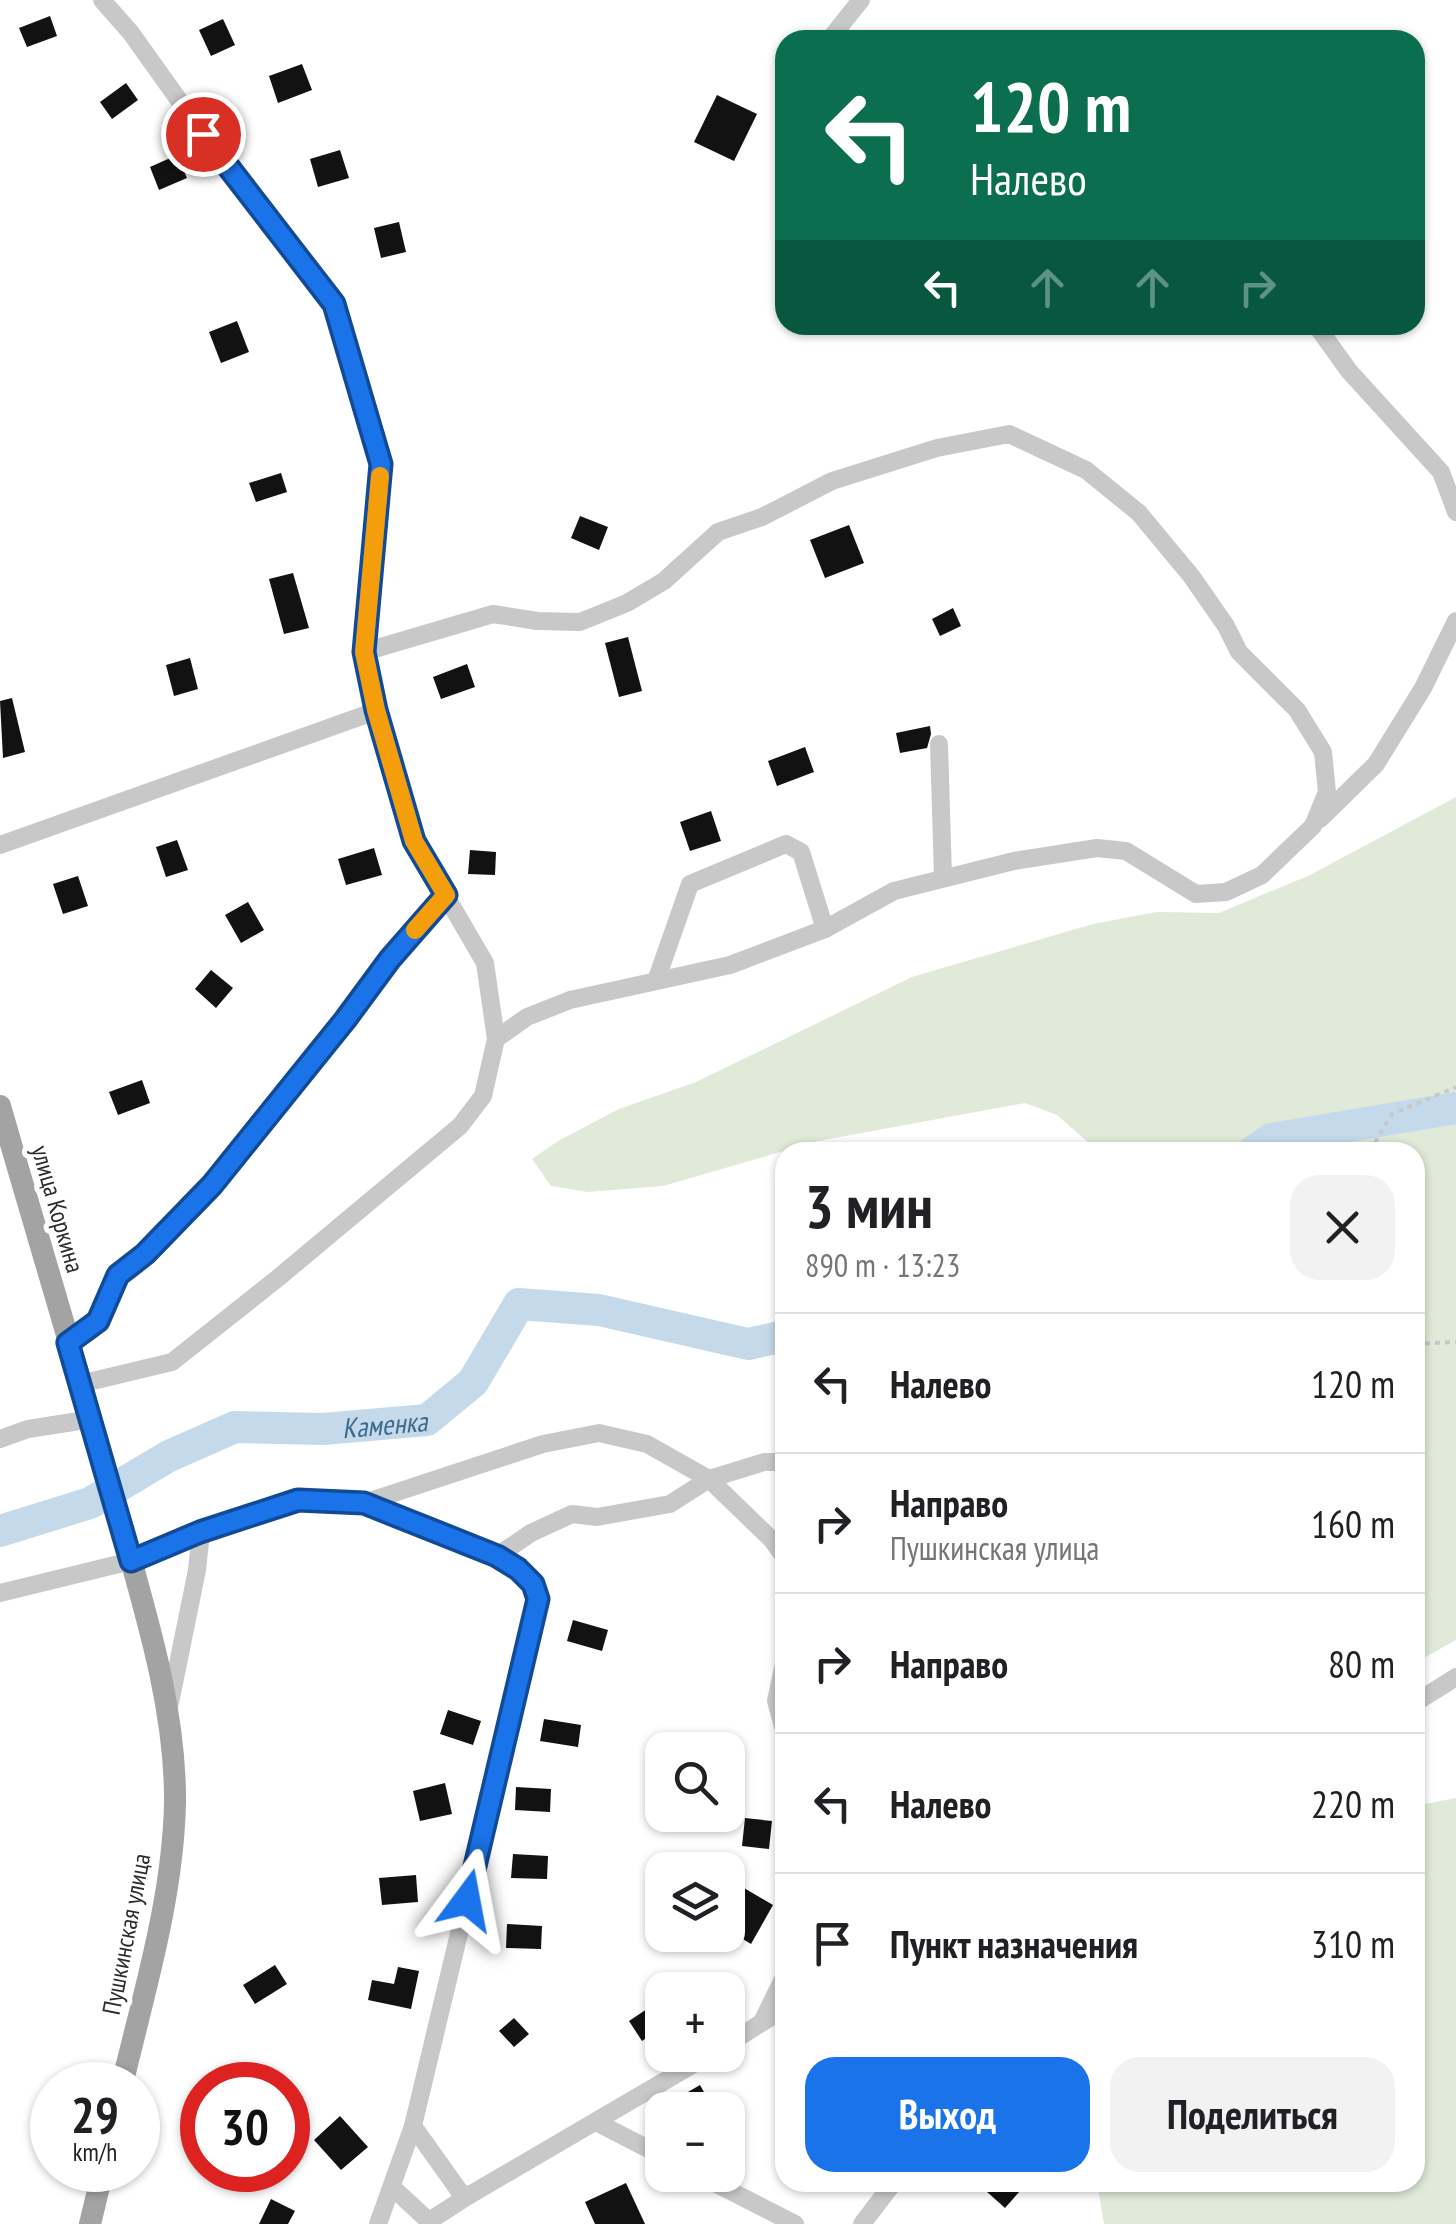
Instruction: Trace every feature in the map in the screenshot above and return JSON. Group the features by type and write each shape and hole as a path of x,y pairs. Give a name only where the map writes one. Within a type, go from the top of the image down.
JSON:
{"main road":[{"name":"улица Коркина","path":"0,1106 80,1384"},
{"name":"Пушкинская улица","path":"80,1384 131,1561 168,1714 175,1800 169,1882 127,2062"},
{"path":"90,2224 98,2192"}],"street":[{"path":"80,1384 172,1362 293,1266 460,1126 483,1096 496,1039 485,964 414,841 376,710 364,652 381,464 334,304 102,0"},
{"path":"837,30 861,0"},
{"path":"1323,335 1349,370 1448,472 1456,512"},
{"path":"364,652 493,614 538,622 580,622 626,603 664,581 718,532 762,517 832,481 937,448 1009,434 1086,470 1138,513 1192,578 1239,652 1296,710 1323,752 1326,792 1313,826"},
{"path":"496,1039 526,1017 570,1000 730,966 825,929 894,891 943,877 1097,848 1126,850 1196,894 1226,892 1262,875 1376,764 1423,688 1456,621"},
{"path":"0,845 376,710"},
{"path":"939,744 943,877"},
{"path":"656,981 690,884 786,844 801,852 825,929"},
{"path":"68,1343 98,1321 118,1275 145,1254 212,1185 390,959 446,895"},
{"path":"0,1439 28,1429 92,1419"},
{"path":"0,1426 28,1429"},
{"path":"364,1503 542,1444 599,1432 647,1444 709,1479 775,1544"},
{"path":"497,1556 531,1533 572,1514 597,1517 670,1504 709,1479 775,1462"},
{"path":"0,1594 131,1561 200,1532 298,1500 364,1503 497,1556 533,1584 538,1599 413,2126 378,2224"},
{"path":"168,1714 197,1570 200,1532"},
{"path":"1425,1696 1456,1677"},
{"path":"762,2022 775,1995"},
{"path":"745,2033 775,2014"},
{"path":"392,2186 430,2223 468,2196 680,2072"},
{"path":"596,2122 645,2147"},
{"path":"413,2126 460,2192 468,2196"},
{"path":"732,2192 795,2224"},
{"path":"862,2224 886,2192"}],"path":[{"path":"1374,1142 1392,1114 1456,1087"},
{"path":"1425,1344 1456,1342"}],"green space":[{"path":"1456,797 1456,1640 1425,1657 1425,1142 1088,1142 1057,1115 1025,1103 815,1142 775,1142 775,1153 663,1186 588,1192 551,1186 532,1159 619,1109 696,1082 912,977 1093,924 1157,912 1219,913 1310,875"},
{"path":"1456,1798 1456,2224 1104,2224 1099,2192 1425,2192 1425,1804"}],"building":[{"path":"50,16 57,36 27,47 19,28"},
{"path":"223,19 235,45 211,56 199,30"},
{"path":"302,64 312,90 278,103 269,76"},
{"path":"126,83 138,100 112,119 100,102"},
{"path":"717,95 757,114 734,161 694,142"},
{"path":"340,150 349,178 318,187 310,159"},
{"path":"177,155 187,178 159,190 150,167"},
{"path":"399,222 406,252 381,258 374,228"},
{"path":"237,321 249,352 221,363 209,332"},
{"path":"281,473 287,492 256,502 249,483"},
{"path":"580,516 608,527 599,550 571,538"},
{"path":"849,525 864,563 825,578 810,540"},
{"path":"293,573 309,628 284,634 269,579"},
{"path":"953,608 961,626 940,636 932,619"},
{"path":"628,637 642,691 619,697 605,643"},
{"path":"190,658 198,689 174,696 166,665"},
{"path":"467,664 475,687 441,699 433,677"},
{"path":"12,698 25,752 3,758 0,701"},
{"path":"930,726 927,748 900,753 896,733"},
{"path":"805,747 814,772 777,786 768,761"},
{"path":"711,811 721,841 690,851 680,822"},
{"path":"177,840 188,870 166,877 156,847"},
{"path":"374,848 382,875 346,885 338,859"},
{"path":"470,850 496,852 495,875 468,874"},
{"path":"78,876 88,906 63,914 53,884"},
{"path":"248,902 264,930 241,943 225,915"},
{"path":"211,970 233,988 216,1008 195,989"},
{"path":"142,1080 150,1103 118,1115 109,1092"},
{"path":"573,1620 608,1630 602,1651 567,1641"},
{"path":"448,1710 481,1721 473,1745 440,1734"},
{"path":"544,1719 581,1725 578,1747 540,1741"},
{"path":"445,1783 452,1814 420,1821 413,1791"},
{"path":"516,1787 551,1789 550,1812 515,1810"},
{"path":"745,1818 772,1821 769,1849 742,1846"},
{"path":"513,1854 548,1856 547,1879 511,1878"},
{"path":"416,1875 418,1902 382,1905 379,1878"},
{"path":"745,1889 773,1905 751,1944 745,1940"},
{"path":"507,1924 542,1926 541,1949 506,1948"},
{"path":"275,1965 287,1984 255,2004 243,1985"},
{"path":"398,1967 419,1971 411,2009 368,2000 372,1980 394,1984"},
{"path":"645,2010 645,2039 642,2041 629,2021"},
{"path":"514,2018 529,2034 514,2047 499,2031"},
{"path":"340,2116 368,2147 341,2170 314,2140"},
{"path":"626,2183 645,2224 595,2224 585,2202"},
{"path":"987,2192 1019,2192 1005,2208"},
{"path":"271,2199 295,2211 288,2224 259,2224"}],"waterway":[{"name":"Каменка","path":"1267,1142 1456,1108"},
{"name":"Каменка","path":"0,1531 90,1503 169,1456 235,1427 323,1429 427,1420 473,1382 519,1304 599,1310 748,1344 775,1338"}],"slow traffic":[{"path":"380,476 364,652 376,710 414,841 446,895 415,930"}],"route":[{"path":"203,134 334,304 381,464 364,652 376,710 414,841 446,895 390,959 212,1185 145,1254 118,1275 98,1321 68,1343 131,1561 200,1532 298,1500 364,1503 497,1556 533,1584 538,1599 467,1900"}]}
